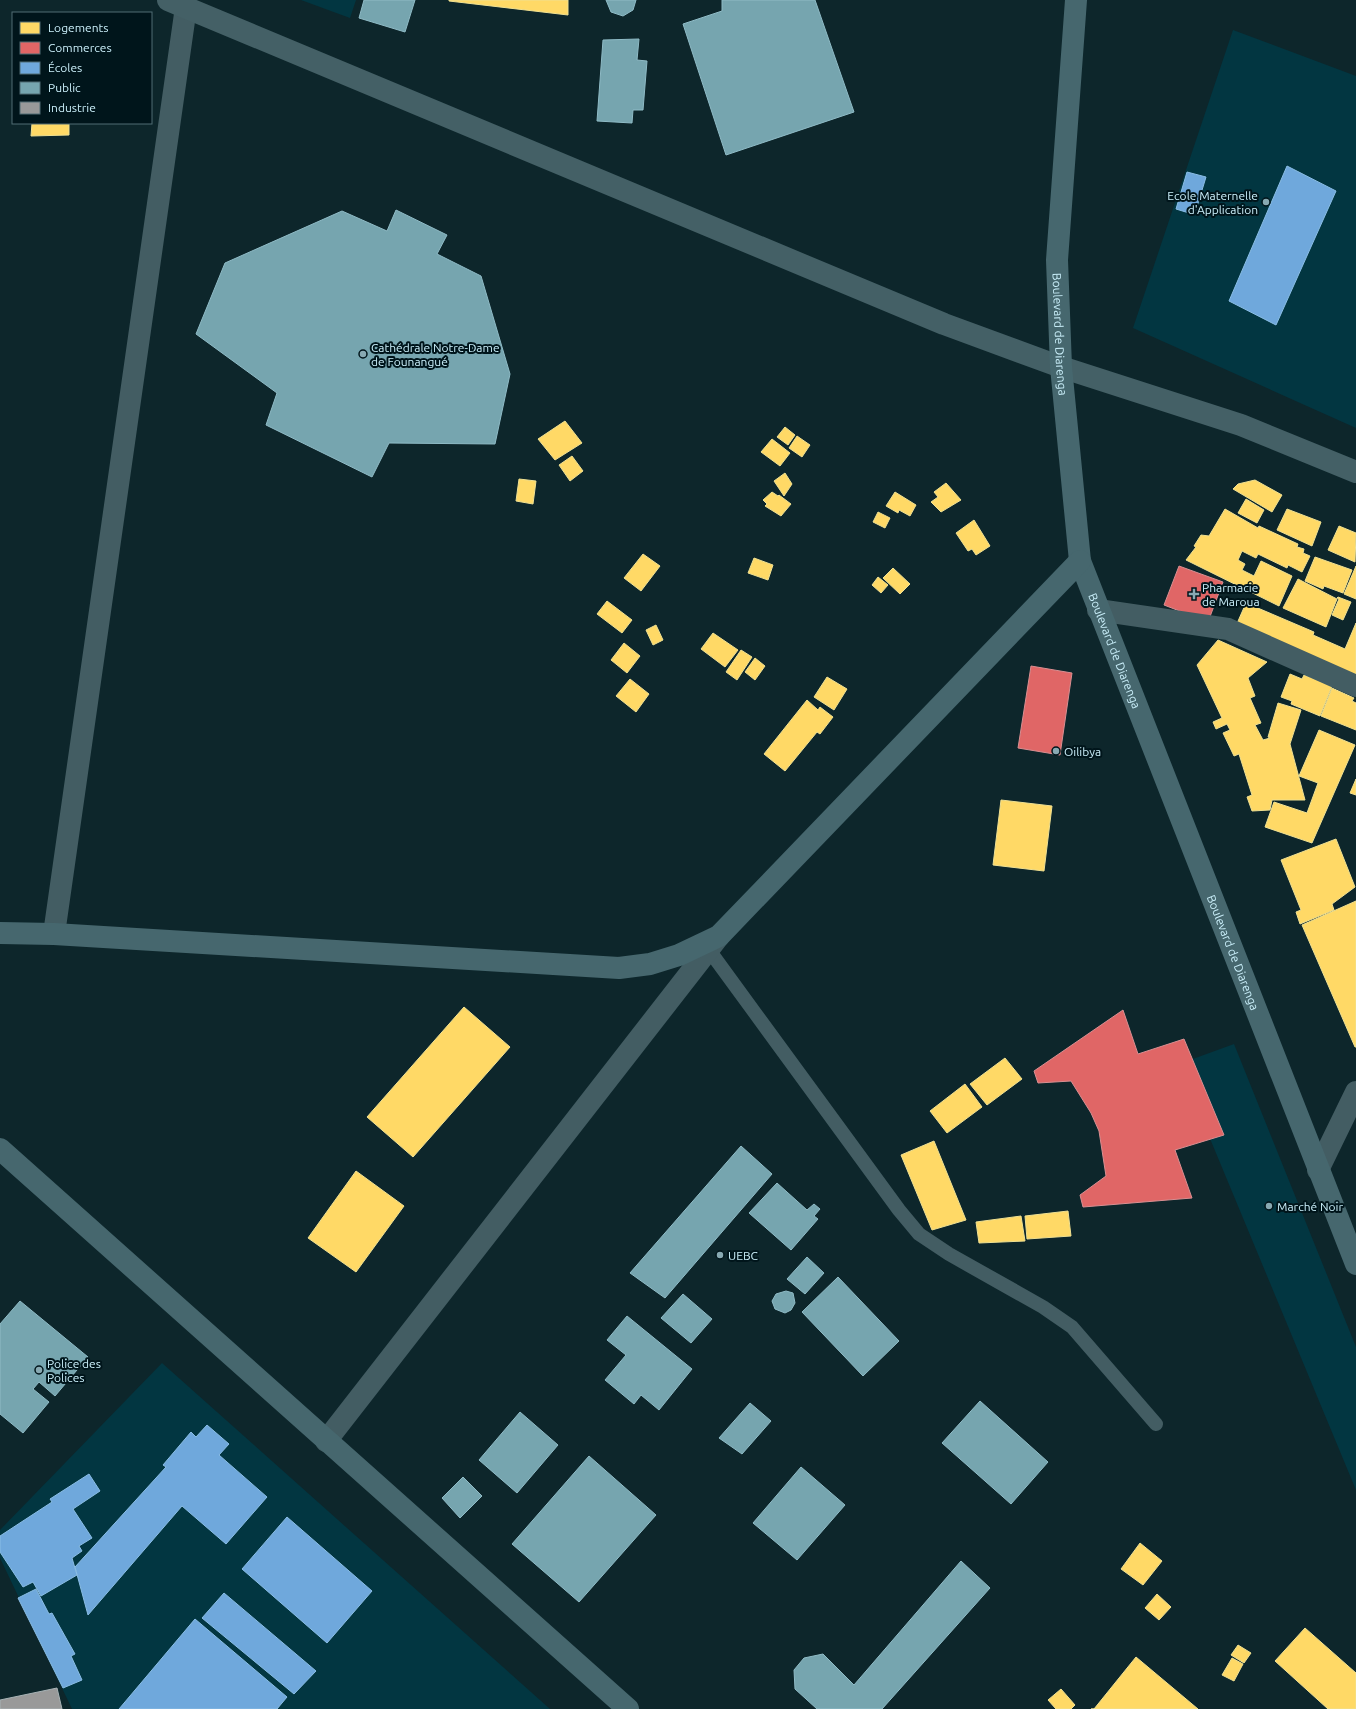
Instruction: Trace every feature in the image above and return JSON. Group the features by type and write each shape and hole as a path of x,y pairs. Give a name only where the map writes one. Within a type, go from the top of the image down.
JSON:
{"main road":[{"name":"Boulevard de Diarenga","path":"1076,0 1057,260 1061,367 1080,561 1356,1264"},
{"path":"177,4 944,324 1061,367 1241,425 1356,472"},
{"path":"0,933 54,934 619,968 650,964 714,943 1080,561"},
{"path":"0,1149 628,1709"}],"street":[{"path":"54,934 177,4"},
{"path":"1098,610 1228,629 1356,686"},
{"path":"326,1441 714,943"},
{"path":"1318,1170 1356,1092"}],"lane":[{"path":"714,943 895,1204 919,1234 949,1254 1043,1307 1072,1327 1156,1424"}],"shaded area":[{"path":"301,0 356,0 350,18"},
{"name":"Ecole Maternelle d'Application","path":"1233,30 1356,76 1356,428 1133,328"},
{"name":"Marché Noir","path":"1234,1044 1356,1347 1356,1490 1179,1064"},
{"path":"162,1363 550,1709 72,1709 0,1558 0,1530"}],"building: Logements":[{"path":"568,0 568,15 449,1"},
{"path":"32,124 69,124 69,135 31,136"},
{"path":"565,421 582,443 555,460 538,439"},
{"path":"785,427 795,435 788,445 777,437"},
{"path":"797,436 810,445 802,457 789,448"},
{"path":"772,439 790,453 780,466 761,452"},
{"path":"572,456 583,471 570,481 559,465"},
{"path":"785,473 792,484 784,496 774,481"},
{"path":"519,479 536,481 533,504 516,501"},
{"path":"1255,480 1282,495 1272,512 1233,489 1238,484"},
{"path":"946,483 961,500 941,512 931,502 938,497 934,492"},
{"path":"772,492 778,496 779,495 791,504 781,516 765,506 767,504 763,500"},
{"path":"895,492 916,505 910,516 899,510 898,513 886,506"},
{"path":"1246,499 1264,510 1257,523 1238,513"},
{"path":"1225,509 1258,528 1259,526 1298,544 1297,547 1304,549 1303,553 1310,556 1302,572 1288,565 1287,568 1258,554 1256,558 1242,551 1238,560 1245,564 1242,570 1254,576 1261,561 1292,576 1279,606 1186,560 1196,547 1194,546 1201,535 1209,536"},
{"path":"1287,509 1321,522 1312,546 1277,530"},
{"path":"878,512 890,518 885,528 873,522"},
{"path":"974,520 990,546 976,555 972,549 968,551 956,533"},
{"path":"1339,526 1356,533 1355,562 1328,550"},
{"path":"643,554 660,566 641,591 624,578"},
{"path":"1315,557 1352,570 1343,593 1324,586 1323,589 1305,581"},
{"path":"754,558 773,565 768,580 748,573"},
{"path":"1356,566 1356,599 1344,594"},
{"path":"893,568 910,584 900,594 883,578"},
{"path":"878,577 888,585 881,593 872,585"},
{"path":"1298,579 1337,599 1326,627 1283,608"},
{"path":"1338,597 1351,602 1343,620 1332,615 1339,599 1337,598"},
{"path":"607,601 632,620 622,633 597,614"},
{"path":"1246,603 1314,632 1313,635 1345,649 1356,623 1356,678 1235,628"},
{"path":"656,625 663,640 653,645 646,630"},
{"path":"713,633 738,650 725,667 701,649"},
{"path":"1218,640 1267,662 1248,678 1255,696 1250,698 1261,723 1255,725 1263,740 1270,738 1268,737 1278,703 1301,710 1290,744 1305,800 1272,800 1270,810 1252,811 1247,797 1252,795 1239,754 1234,756 1223,733 1230,730 1227,724 1216,729 1213,722 1222,718 1197,665"},
{"path":"624,643 640,656 627,673 611,660"},
{"path":"741,650 752,657 737,680 726,672"},
{"path":"755,658 765,666 755,680 745,672"},
{"path":"1290,674 1302,679 1304,675 1332,686 1320,716 1291,704 1292,701 1281,697"},
{"path":"827,677 847,689 834,710 814,697"},
{"path":"630,679 649,694 636,712 616,696"},
{"path":"1332,688 1354,698 1352,701 1356,703 1356,730 1321,716"},
{"path":"807,700 818,710 820,707 833,717 820,734 817,732 785,771 764,754"},
{"path":"1319,730 1355,745 1312,843 1265,827 1274,802 1307,813 1318,783 1299,776"},
{"path":"1356,779 1356,795 1350,793"},
{"path":"1001,800 1052,806 1044,871 993,865"},
{"path":"1336,839 1355,887 1332,904 1334,910 1300,924 1296,912 1301,910 1281,860"},
{"path":"1356,901 1356,1047 1355,1047 1302,925"},
{"path":"464,1007 510,1047 413,1157 367,1117"},
{"path":"1005,1058 1022,1079 987,1105 970,1084"},
{"path":"965,1084 982,1107 947,1133 930,1111"},
{"path":"934,1141 966,1220 932,1230 901,1155"},
{"path":"356,1171 404,1206 356,1272 308,1238"},
{"path":"1068,1211 1071,1236 1027,1239 1025,1216"},
{"path":"1021,1216 1025,1241 979,1243 976,1222"},
{"path":"1140,1543 1162,1561 1143,1585 1121,1569"},
{"path":"1157,1594 1171,1607 1159,1620 1145,1608"},
{"path":"1305,1628 1356,1673 1356,1709 1328,1709 1275,1661"},
{"path":"1238,1645 1251,1653 1244,1663 1231,1655"},
{"path":"1136,1657 1198,1709 1094,1709"},
{"path":"1232,1658 1243,1664 1234,1681 1222,1675"},
{"path":"1061,1689 1075,1705 1071,1709 1056,1709 1048,1700"}],"building: Commerces":[{"name":"Pharmacie de Maroua","path":"1179,566 1223,582 1208,622 1164,605"},
{"path":"1031,666 1072,673 1060,755 1018,748"},
{"path":"1123,1010 1138,1054 1184,1039 1224,1135 1175,1150 1192,1198 1083,1207 1080,1195 1106,1176 1099,1131 1091,1113 1071,1081 1038,1083 1034,1071"}],"building: Écoles":[{"path":"1287,166 1336,191 1276,325 1229,301"},
{"path":"1187,172 1206,177 1196,210 1191,209 1189,213 1176,209"},
{"path":"207,1425 229,1444 219,1455 267,1497 226,1544 182,1506 88,1615 75,1567 166,1467 163,1465 191,1432 196,1437"},
{"path":"89,1474 100,1491 73,1509 92,1538 79,1546 82,1551 72,1558 77,1575 41,1596 33,1582 23,1587 0,1552 0,1536 52,1502 50,1499"},
{"path":"287,1517 372,1591 327,1643 242,1569"},
{"path":"36,1589 49,1614 52,1613 75,1654 71,1656 82,1680 63,1688 18,1598"},
{"path":"224,1593 316,1671 294,1694 202,1618"},
{"path":"195,1619 287,1697 277,1709 119,1709"}],"building: Public":[{"path":"364,0 415,0 405,32 359,18"},
{"path":"606,0 636,0 633,10 623,16 611,12"},
{"path":"722,0 815,0 854,112 726,155 683,24 722,11"},
{"path":"639,39 637,60 647,61 643,110 633,110 632,123 597,121 603,40"},
{"name":"Cathédrale Notre-Dame de Founangué","path":"396,210 447,235 437,254 481,276 510,374 495,444 389,443 372,477 266,425 277,393 196,334 225,263 342,211 387,231"},
{"path":"741,1146 772,1174 665,1298 630,1273"},
{"path":"777,1183 807,1210 814,1204 820,1209 814,1216 818,1219 791,1250 749,1213"},
{"path":"807,1257 824,1273 805,1294 787,1279"},
{"path":"838,1277 899,1341 863,1376 802,1312"},
{"path":"786,1291 793,1293 795,1303 791,1310 785,1313 775,1309 772,1301 776,1294"},
{"path":"683,1294 712,1319 691,1343 661,1318"},
{"name":"Police des Polices","path":"20,1301 88,1357 55,1396 39,1382 33,1389 49,1402 23,1433 0,1414 0,1324"},
{"path":"627,1316 692,1369 659,1410 641,1395 634,1404 605,1380 626,1355 607,1340"},
{"path":"980,1401 1048,1462 1011,1504 942,1443"},
{"path":"750,1403 771,1421 742,1454 719,1438"},
{"path":"520,1412 558,1445 517,1493 479,1460"},
{"path":"589,1456 656,1515 579,1602 512,1544"},
{"path":"801,1467 845,1505 797,1560 753,1523"},
{"path":"463,1477 482,1496 460,1518 442,1498"},
{"path":"961,1561 990,1588 882,1709 817,1709 795,1689 794,1670 804,1658 823,1654 854,1685"}],"building: Industrie":[{"path":"57,1688 62,1709 0,1709 0,1700"}],"place":[{"name":"Ecole Maternelle d'Application","path":"1266,202"},
{"name":"Cathédrale Notre-Dame de Founangué","path":"363,354"},
{"name":"Pharmacie de Maroua","path":"1194,594"},
{"name":"Oilibya","path":"1056,751"},
{"name":"Marché Noir","path":"1269,1206"},
{"name":"UEBC","path":"720,1255"},
{"name":"Police des Polices","path":"39,1370"}]}
